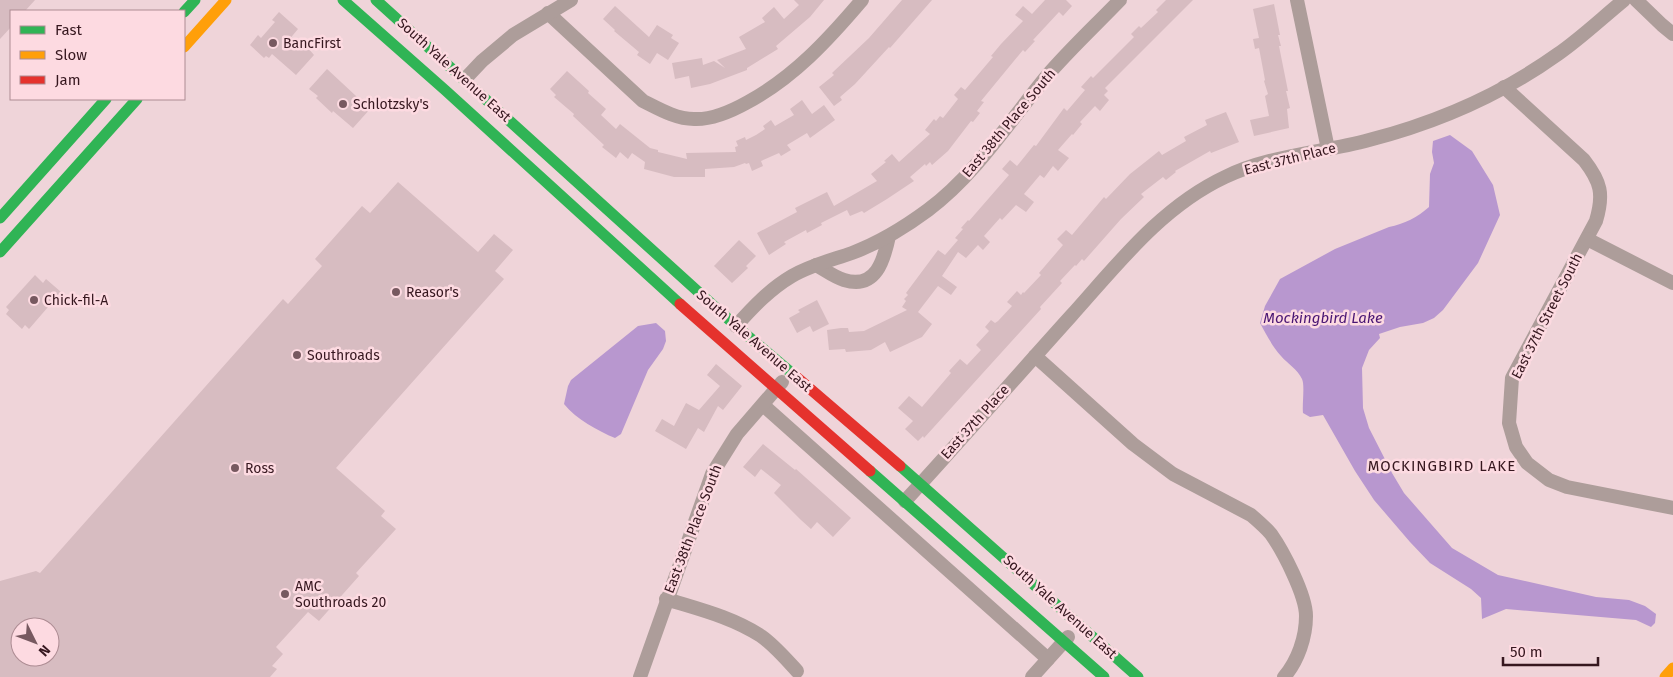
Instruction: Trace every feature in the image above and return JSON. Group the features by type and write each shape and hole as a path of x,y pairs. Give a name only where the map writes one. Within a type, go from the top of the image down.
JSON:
{"main road":[{"path":"185,11 195,0"},
{"path":"185,46 226,0"},
{"name":"South Yale Avenue East","path":"343,0 445,90 652,280 1104,677"},
{"name":"South Yale Avenue East","path":"376,0 736,326 921,484 1138,677"},
{"path":"0,218 105,100"},
{"path":"0,252 136,100"},
{"path":"26,189 43,204"},
{"path":"12,204 31,217"},
{"path":"1665,677 1673,668"}],"street":[{"path":"465,79 488,55 513,35 571,0"},
{"path":"548,13 643,101 661,111 694,119 721,115 763,94 785,79 830,37 862,0"},
{"name":"East 38th Place South","path":"736,326 764,296 797,274 889,236 929,209 975,166 1048,75 1120,0"},
{"path":"1298,0 1328,149"},
{"name":"East 37th Place","path":"905,501 1150,230 1172,210 1198,191 1226,176 1252,166 1277,159 1367,141 1408,129 1459,109 1504,87 1557,55 1624,0"},
{"path":"1636,0 1673,34"},
{"name":"East 37th Street South","path":"1504,87 1584,160 1594,174 1598,184 1601,205 1587,239 1512,378 1509,423 1516,447 1527,463 1549,480 1567,487 1673,508"},
{"path":"816,265 842,279 863,282 880,267 886,253 889,236"},
{"path":"1587,239 1673,283"},
{"path":"1035,356 1141,450 1173,474 1234,505 1261,523 1271,535 1296,580 1306,614 1305,634 1299,654 1284,677"},
{"name":"East 38th Place South","path":"640,677 666,599 712,474 737,434 790,372"},
{"path":"763,405 1048,659"},
{"path":"666,599 733,621 748,629 762,637 798,670"},
{"path":"1032,677 1079,625"}],"water":[{"name":"Mockingbird Lake","path":"1450,135 1472,151 1493,185 1500,215 1478,263 1443,310 1434,318 1423,323 1400,327 1379,334 1380,338 1369,350 1362,368 1363,408 1369,428 1404,493 1452,548 1498,575 1596,597 1629,600 1645,606 1656,614 1655,623 1651,627 1636,620 1506,609 1482,619 1481,598 1471,589 1430,563 1410,542 1374,500 1323,415 1310,417 1303,413 1302,379 1283,359 1269,340 1260,323 1265,306 1280,279 1335,249 1410,220 1429,207 1430,174 1434,163 1433,141"},
{"path":"656,323 665,331 666,341 663,349 648,370 621,434 615,438 608,435 575,415 564,404 571,380 638,326"}],"building":[{"path":"0,0 35,0 26,10 10,10 10,28 0,39"},
{"path":"794,0 824,0 810,17 776,46 778,49 747,68 747,70 710,84 691,88 689,76 675,79 672,63 702,58 703,65 714,61 725,68 717,60 746,49 739,37 765,22 762,18 774,7 784,19 799,5"},
{"path":"902,0 932,0 890,48 840,97 842,100 834,106 819,87 834,75 832,73 869,38"},
{"path":"1045,0 1066,0 1072,6 1063,16 1059,12 1033,40 1035,41 1025,52 1023,50 981,101 984,102 977,111 980,113 973,122 971,121 948,151 932,165 930,162 926,166 925,164 910,177 914,181 864,213 862,211 850,216 847,210 821,223 822,225 807,233 806,230 784,242 786,244 769,255 757,233 797,212 795,208 827,192 834,206 877,181 871,174 886,162 884,161 892,154 899,162 930,134 925,130 934,119 936,121 940,116 943,118 958,99 954,95 961,87 965,90 993,57 991,56 1001,44 1023,21 1015,15 1023,6 1032,14"},
{"path":"1166,0 1193,0 1105,88 1108,91 1104,95 1109,100 1100,111 1095,106 1080,122 1082,124 1073,135 1058,150 1069,158 1058,171 1053,166 1044,178 1040,175 1024,194 1034,202 1026,212 1016,205 1002,220 1000,218 984,236 990,242 983,250 978,245 966,258 958,252 942,276 957,287 951,295 938,286 918,312 932,324 922,337 890,352 885,342 871,350 846,352 845,349 829,350 827,330 848,328 849,332 864,331 907,310 902,307 906,301 904,299 908,295 906,293 938,250 945,255 958,240 955,238 963,229 961,228 1009,175 1002,169 1010,160 1017,166 1034,145 1036,146 1064,108 1067,111 1085,90 1081,87 1091,76 1093,78 1134,37 1131,34 1139,26 1141,28 1158,12 1156,10"},
{"path":"1274,4 1280,35 1278,35 1281,46 1279,46 1288,91 1286,91 1290,108 1287,109 1289,128 1254,136 1250,120 1269,116 1265,96 1268,94 1259,48 1255,49 1253,39 1259,38 1253,9"},
{"path":"615,6 649,37 657,25 673,35 671,38 679,43 668,60 657,53 650,64 637,55 639,52 603,19"},
{"name":"BancFirst","path":"279,12 298,29 288,41 308,48 314,55 296,75 272,54 269,58 266,56 264,58 250,45 258,35 261,38 275,22 272,20"},
{"name":"Schlotzsky's","path":"327,69 370,109 353,128 333,111 332,113 316,98 318,96 309,89"},
{"path":"567,71 606,109 601,115 616,129 620,124 650,148 658,150 658,152 687,159 686,153 736,152 735,147 738,146 736,141 745,137 746,140 756,135 765,129 763,126 771,120 775,126 794,115 790,109 802,100 812,114 824,105 835,120 810,138 807,133 787,145 791,150 781,156 779,153 761,161 763,166 752,171 749,163 745,163 734,167 705,169 705,177 674,177 644,169 645,162 632,153 628,159 620,152 616,158 602,147 604,145 573,116 574,114 554,97 556,95 550,89"},
{"path":"1226,112 1239,142 1211,153 1210,151 1175,171 1166,180 1163,177 1141,194 1144,197 1121,219 1084,261 1082,259 1060,281 1062,283 1040,307 1041,309 924,438 923,436 918,441 905,429 913,421 898,408 909,396 922,407 951,373 949,371 960,359 967,365 981,350 976,345 989,331 985,327 991,320 995,323 998,321 1012,306 1007,302 1017,291 1021,295 1024,293 1041,275 1039,273 1063,245 1057,239 1066,230 1072,235 1104,197 1106,199 1130,174 1159,151 1162,155 1186,141 1184,137 1207,125 1205,120"},
{"path":"398,182 478,252 494,234 513,250 495,271 504,279 336,468 385,511 381,516 396,529 356,573 359,576 319,621 308,612 276,647 283,654 272,666 277,669 270,677 0,677 0,581 36,571 40,573 283,299 288,304 322,266 315,259 362,206 370,213"},
{"path":"739,240 756,256 746,266 748,268 732,283 714,266"},
{"name":"Chick-fil-A","path":"35,275 43,283 46,279 61,292 29,329 25,325 22,329 6,314 9,310 6,307"},
{"path":"817,300 829,324 813,332 810,326 797,333 789,318 800,312 798,310"},
{"path":"716,364 742,386 723,410 718,406 704,432 698,428 686,449 655,431 662,419 674,426 686,403 699,410 720,386 707,375"},
{"path":"763,444 796,469 851,518 833,537 817,522 811,529 801,520 774,493 781,485 761,469 755,477 743,467"}],"traffic: fast":[{"path":"185,11 195,0"},
{"path":"343,0 680,304"},
{"path":"376,0 736,326 794,375"},
{"path":"0,218 105,100"},
{"path":"0,252 136,100"},
{"path":"900,466 1138,677"},
{"path":"870,471 1104,677"}],"traffic: slow":[{"path":"185,46 226,0"},
{"path":"1665,677 1673,668"}],"traffic: jam":[{"path":"680,304 870,471"},
{"path":"794,375 900,466"}],"place":[{"name":"BancFirst","path":"273,43"},
{"name":"Schlotzsky's","path":"343,104"},
{"name":"Reasor's","path":"396,292"},
{"name":"Chick-fil-A","path":"34,300"},
{"name":"Southroads","path":"297,355"},
{"name":"Ross","path":"235,468"},
{"name":"AMC Southroads 20","path":"285,594"}],"district":[{"name":"MOCKINGBIRD LAKE","path":"1442,466"}]}
